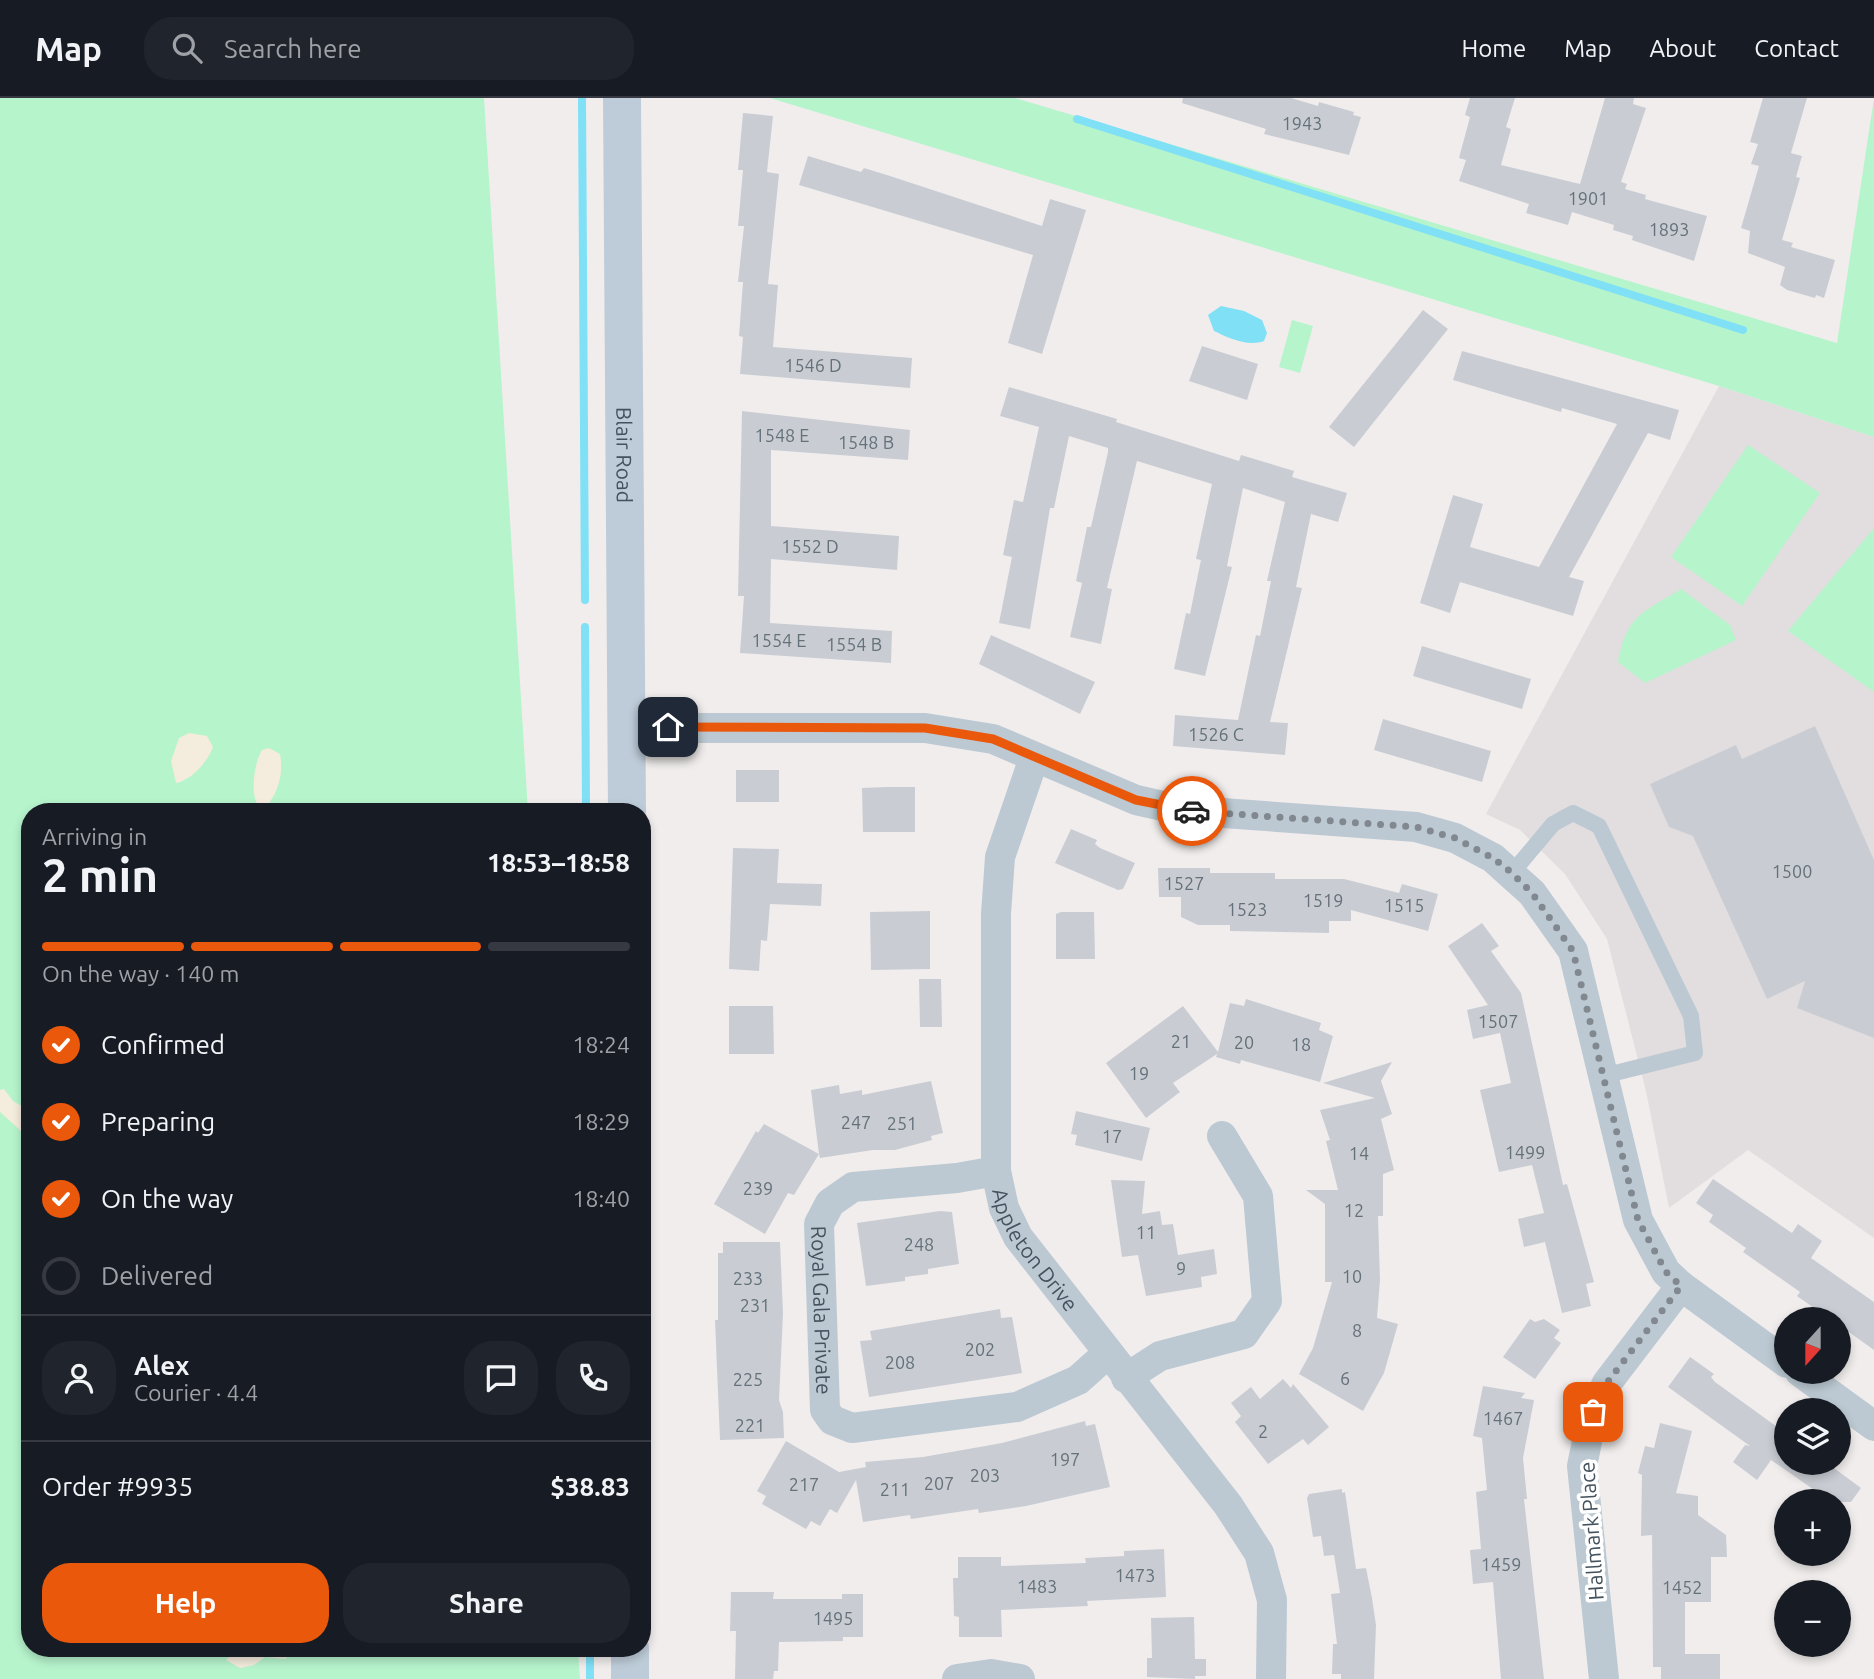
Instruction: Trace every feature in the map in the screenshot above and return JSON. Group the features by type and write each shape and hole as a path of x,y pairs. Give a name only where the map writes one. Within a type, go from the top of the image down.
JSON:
{"main road":[{"name":"Blair Road","path":"622,98 627,803"},
{"path":"630,1657 630,1679"}],"street":[{"path":"627,728 925,728 993,739 1136,800 1181,810 1416,827 1455,838 1493,858 1532,893 1573,951 1638,1220 1666,1272 1681,1286 1774,1354"},
{"name":"Appleton Drive","path":"1034,758 1000,857 996,914 996,1171 1004,1208 1018,1237 1107,1354 1228,1505 1259,1553 1272,1600 1271,1679"},
{"path":"1126,1378 1160,1356 1244,1334 1267,1301 1258,1196 1222,1136"},
{"name":"Royal Gala Private","path":"996,1171 957,1178 853,1187 830,1203 819,1224 825,1410 832,1420 852,1429 1017,1407 1078,1380 1107,1354"},
{"name":"Hallmark Place","path":"1604,1679 1582,1466 1593,1412 1607,1383 1681,1286"},
{"path":"1816,1384 1874,1426"},
{"path":"957,1679 991,1674 1020,1679"}],"lane":[{"path":"1512,873 1553,824 1573,813 1599,826 1691,1016 1695,1053 1603,1076"}],"shaded area":[{"path":"1719,386 1874,437 1874,1238 1748,1150 1669,1208 1646,1091 1607,939 1565,874 1520,830 1486,814"}],"green space":[{"path":"0,98 484,98 527,803 21,803 21,1657 579,1657 580,1679 0,1679"},
{"path":"770,98 1015,98 1837,343 1874,98 1874,437 1719,386"},
{"path":"1292,320 1313,326 1300,373 1279,367"},
{"path":"1748,445 1820,493 1742,606 1671,557"},
{"path":"1874,528 1874,692 1788,631"},
{"path":"1681,589 1730,625 1736,640 1645,683 1618,662 1626,634 1639,616"}],"sand":[{"path":"189,733 207,736 213,747 199,769 176,783 171,761 179,738"},
{"path":"269,748 280,754 281,761 277,789 269,803 257,803 255,796 255,771 262,750"},
{"path":"4,1089 13,1101 21,1106 21,1131 0,1112 0,1090"},
{"path":"229,1657 265,1657 254,1665 240,1668 226,1660"}],"water":[{"path":"1221,306 1244,311 1262,320 1267,333 1264,341 1245,342 1214,331 1208,315"}],"building":[{"path":"1183,98 1291,98 1318,106 1319,102 1354,112 1353,115 1361,117 1349,155 1264,134 1266,129 1182,103"},
{"path":"1470,98 1515,98 1506,127 1511,129 1501,165 1580,184 1605,98 1634,98 1633,104 1646,108 1621,182 1627,184 1625,189 1646,195 1645,199 1707,216 1694,261 1632,240 1633,236 1613,230 1614,225 1572,212 1568,225 1526,213 1529,204 1459,181 1466,160 1459,158 1470,117 1465,115"},
{"path":"1763,98 1807,98 1791,153 1802,156 1796,177 1800,178 1782,240 1793,243 1791,247 1835,260 1824,298 1787,290 1780,285 1785,267 1748,253 1750,231 1741,228 1759,166 1751,164 1758,144 1750,142"},
{"path":"743,113 773,116 767,172 779,174 768,284 778,285 773,347 912,358 910,388 740,374 743,337 739,336 743,282 738,282 744,226 738,226 743,170 738,170"},
{"path":"808,156 861,172 864,168 1042,226 1050,199 1086,210 1042,354 1008,343 1033,255 799,185"},
{"path":"1423,310 1448,329 1354,447 1329,427"},
{"path":"1202,346 1258,364 1247,400 1189,381"},
{"path":"1462,351 1679,410 1670,440 1648,433 1569,577 1584,581 1573,616 1460,582 1450,613 1420,603 1453,495 1483,504 1470,547 1539,567 1617,424 1562,408 1561,412 1453,380"},
{"path":"1009,387 1117,419 1116,422 1239,461 1241,455 1294,471 1292,477 1347,493 1338,522 1311,514 1296,587 1302,588 1270,722 1288,723 1285,755 1173,746 1175,715 1238,720 1256,635 1260,636 1271,581 1267,581 1285,502 1243,488 1227,566 1232,567 1205,676 1174,669 1186,613 1190,614 1201,560 1196,559 1212,484 1137,461 1107,588 1112,589 1101,644 1070,637 1082,583 1076,581 1108,448 1069,436 1054,508 1050,508 1030,629 999,623 1012,557 1003,555 1014,500 1023,502 1039,427 1000,416"},
{"path":"742,411 910,430 908,460 771,450 771,526 899,536 897,570 771,559 770,623 892,631 891,663 740,653 744,596 738,596"},
{"path":"991,635 1095,682 1080,714 979,664"},
{"path":"1422,646 1531,679 1522,709 1413,676"},
{"path":"1383,719 1491,751 1482,782 1374,750"},
{"path":"1815,726 1874,860 1874,1038 1797,1008 1805,981 1767,999 1693,836 1669,827 1650,784 1736,745 1742,759"},
{"path":"736,770 779,770 779,802 736,802"},
{"path":"915,787 915,832 863,832 862,788"},
{"path":"1071,829 1097,840 1095,844 1100,848 1135,863 1123,889 1118,890 1055,863"},
{"path":"733,848 779,849 777,883 822,884 821,906 770,904 767,941 761,940 759,971 729,969"},
{"path":"1158,868 1210,868 1210,873 1275,873 1275,879 1344,879 1399,893 1402,884 1438,894 1428,931 1351,910 1351,921 1329,921 1329,933 1230,931 1230,925 1198,925 1181,917 1181,897 1159,897"},
{"path":"930,911 930,969 871,970 870,912"},
{"path":"1094,912 1095,959 1056,959 1056,914"},
{"path":"1482,923 1499,946 1491,951 1521,993 1563,1185 1567,1184 1594,1282 1586,1284 1591,1306 1562,1313 1545,1242 1524,1247 1518,1219 1544,1213 1532,1165 1499,1172 1480,1090 1511,1083 1500,1033 1473,1039 1467,1010 1488,1005 1448,946"},
{"path":"919,979 941,979 942,1027 920,1027"},
{"path":"1246,999 1321,1023 1319,1030 1333,1036 1320,1082 1241,1060 1240,1064 1216,1057 1217,1054 1173,1083 1180,1092 1146,1118 1106,1063 1183,1006 1218,1052 1230,1003 1244,1006"},
{"path":"729,1006 773,1006 774,1054 729,1054"},
{"path":"1392,1062 1381,1081 1392,1114 1381,1119 1394,1170 1383,1174 1383,1216 1378,1216 1380,1280 1377,1318 1398,1324 1384,1373 1363,1411 1299,1374 1313,1348 1332,1282 1325,1282 1325,1204 1306,1190 1338,1190 1326,1141 1330,1140 1320,1110 1375,1098 1323,1083"},
{"path":"931,1081 943,1133 931,1136 932,1140 895,1150 873,1150 820,1158 811,1090 839,1085 840,1094 862,1090 862,1095"},
{"path":"1076,1111 1150,1128 1142,1161 1075,1145 1077,1135 1071,1134"},
{"path":"764,1124 819,1154 794,1195 788,1193 765,1234 714,1204 756,1131 758,1133"},
{"path":"1713,1179 1792,1233 1798,1224 1822,1241 1811,1258 1874,1302 1874,1350 1852,1334 1852,1307 1813,1307 1797,1296 1800,1292 1743,1252 1746,1248 1709,1222 1713,1215 1696,1203"},
{"path":"1111,1180 1145,1181 1142,1214 1160,1211 1162,1225 1173,1224 1178,1255 1214,1249 1217,1274 1201,1277 1202,1287 1146,1296 1138,1255 1122,1257"},
{"path":"940,1211 952,1212 959,1264 928,1269 928,1274 905,1277 905,1281 866,1286 857,1223"},
{"path":"723,1242 780,1242 783,1313 779,1400 783,1412 784,1438 720,1440 715,1320 718,1320 718,1253 723,1253"},
{"path":"1000,1309 1001,1318 1012,1317 1022,1373 869,1397 860,1341 872,1340 870,1331"},
{"path":"1530,1319 1535,1322 1544,1319 1560,1330 1554,1338 1561,1343 1535,1379 1503,1357"},
{"path":"1690,1357 1714,1374 1711,1377 1715,1382 1774,1425 1774,1462 1771,1460 1757,1480 1733,1462 1745,1445 1750,1446 1668,1387"},
{"path":"1283,1379 1291,1388 1293,1384 1329,1427 1308,1445 1303,1439 1268,1464 1235,1422 1241,1416 1231,1403 1251,1387 1260,1399"},
{"path":"1483,1386 1525,1393 1521,1398 1534,1400 1523,1458 1527,1499 1524,1499 1544,1679 1501,1679 1493,1582 1473,1584 1470,1550 1481,1549 1476,1492 1487,1490 1482,1438 1473,1436"},
{"path":"1085,1421 1086,1426 1095,1424 1110,1487 1026,1506 979,1513 978,1509 911,1519 910,1515 863,1522 856,1480 837,1513 830,1509 820,1526 811,1521 806,1529 762,1504 766,1496 757,1491 786,1441 839,1472 866,1467 865,1462 923,1457 1002,1443"},
{"path":"1660,1423 1692,1431 1676,1493 1698,1496 1698,1515 1726,1535 1727,1557 1711,1557 1711,1602 1685,1602 1685,1654 1720,1654 1720,1679 1661,1679 1661,1667 1653,1667 1652,1535 1641,1536 1642,1475 1638,1473 1645,1446 1654,1448"},
{"path":"1793,1475 1843,1475 1861,1488 1851,1502 1851,1489 1813,1489"},
{"path":"1342,1489 1342,1493 1345,1492 1356,1569 1366,1568 1372,1598 1376,1625 1374,1679 1341,1679 1341,1674 1332,1674 1333,1644 1337,1644 1331,1594 1340,1593 1334,1555 1324,1556 1321,1536 1313,1537 1307,1498 1309,1494"},
{"path":"1164,1549 1166,1597 1087,1601 1088,1606 1001,1610 1002,1637 959,1637 959,1617 954,1616 953,1578 958,1578 958,1557 1001,1557 1001,1566 1086,1563 1085,1558 1124,1556 1124,1551"},
{"path":"731,1592 774,1592 773,1599 842,1599 842,1594 863,1594 863,1637 843,1637 843,1641 779,1642 778,1671 774,1671 773,1679 735,1679 736,1631 730,1631"},
{"path":"1194,1617 1195,1659 1206,1659 1206,1676 1195,1676 1195,1679 1147,1677 1147,1658 1152,1658 1151,1618"}],"waterway":[{"path":"582,98 585,600"},
{"path":"1077,119 1743,330"},
{"path":"585,627 586,803"},
{"path":"590,1657 590,1679"}],"way so far":[{"path":"1192,811 1416,827 1455,838 1493,858 1512,873 1532,893 1573,951 1638,1220 1666,1272 1681,1286 1607,1383 1593,1412"}],"route":[{"path":"668,727 925,728 993,739 1136,800 1192,811"}]}
